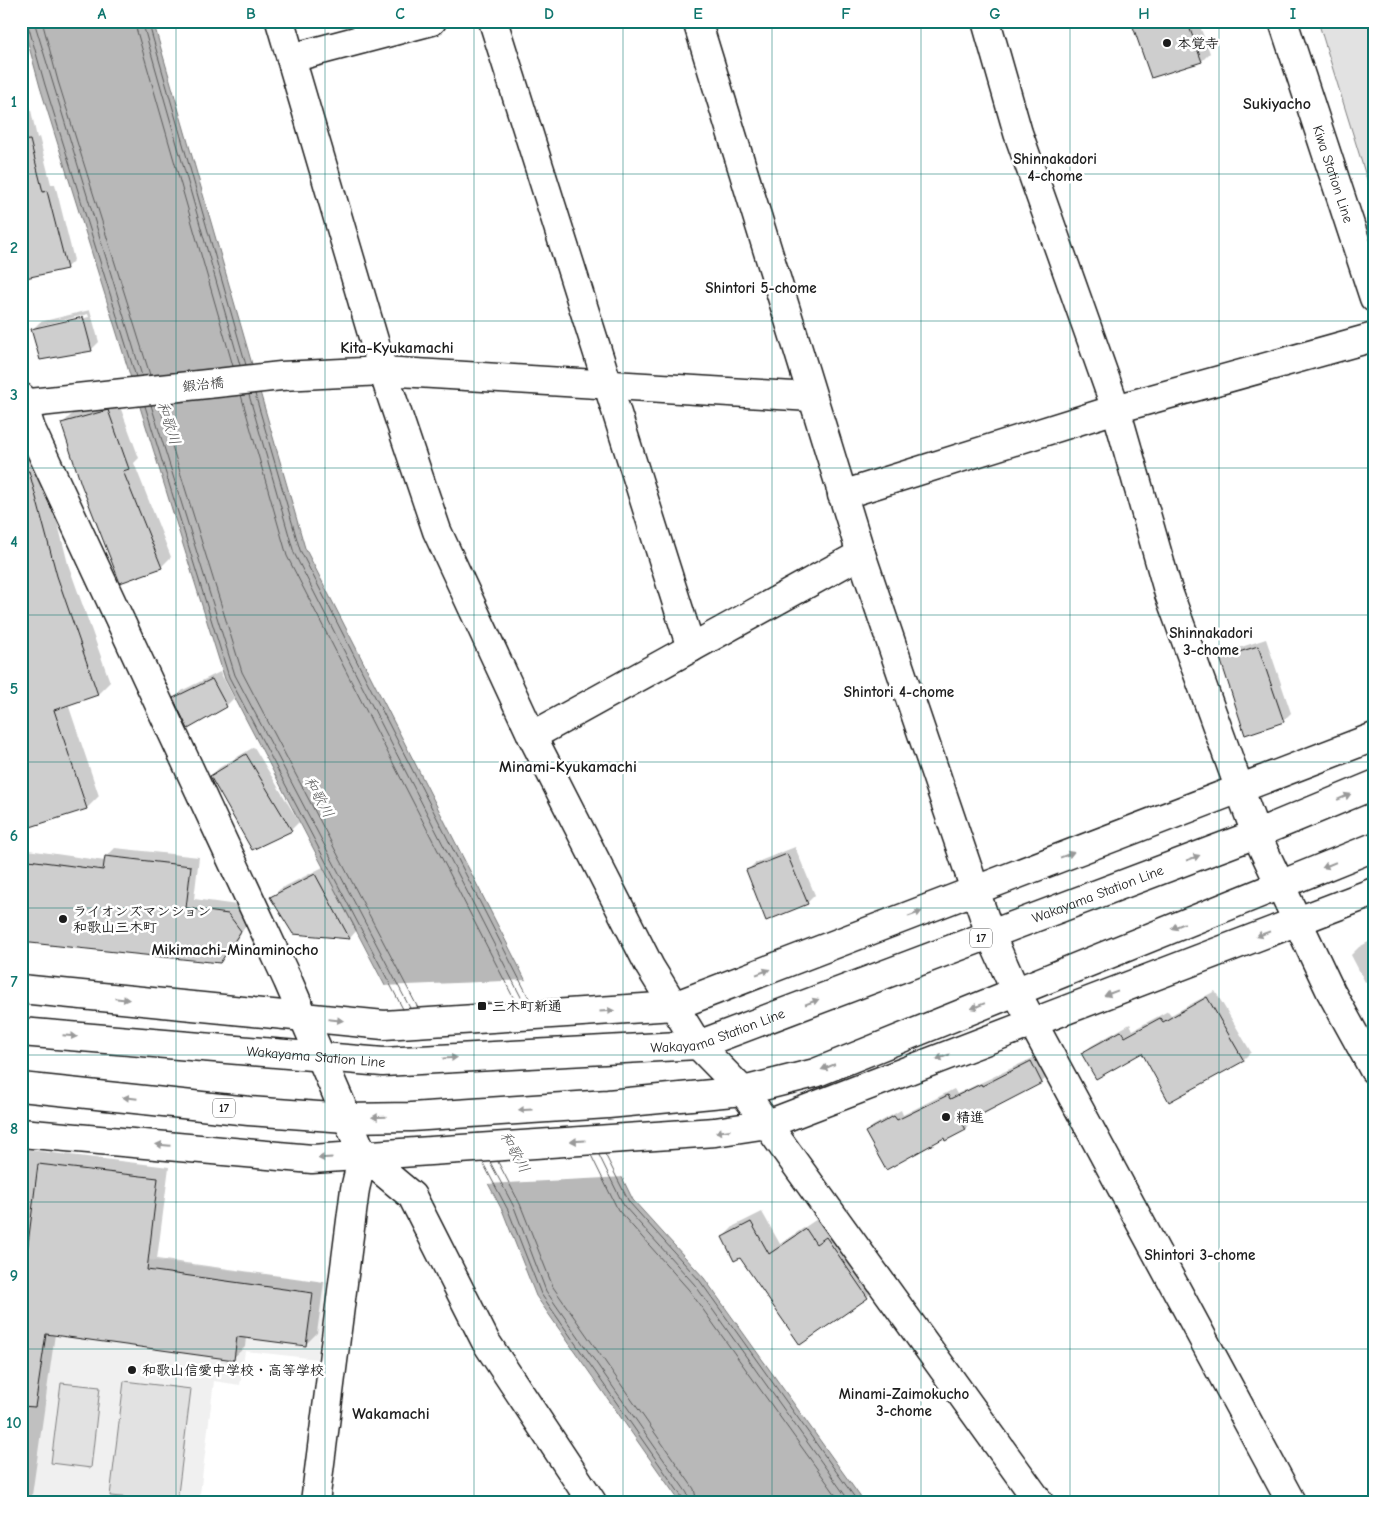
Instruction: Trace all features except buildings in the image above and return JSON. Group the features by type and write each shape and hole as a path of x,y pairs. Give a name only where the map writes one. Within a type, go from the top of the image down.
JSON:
{"street":[{"path":"280,21 383,371 437,530 532,736 650,967 698,1045 743,1091 768,1124 1039,1502"},
{"path":"291,58 432,21"},
{"path":"493,21 691,648"},
{"path":"697,21 842,495 990,934 1015,990 1292,1502"},
{"path":"986,21 1018,133 1116,409 1169,594 1256,834 1278,886 1331,992 1374,1070"},
{"name":"Kiwa Station Line","path":"1283,21 1374,298"},
{"path":"842,495 1116,409 1374,337"},
{"name":"鍜治橋","path":"22,402 281,376 383,371 811,396"},
{"path":"22,402 31,429 303,1017 363,1155 412,1196 486,1342 592,1502"},
{"path":"532,736 861,554"},
{"path":"21,989 384,1025 674,1006 1374,737"},
{"name":"Wakayama Station Line","path":"21,1032 383,1062 698,1045 1256,834 1374,785"},
{"name":"17","path":"21,1087 249,1111 346,1118 428,1116 608,1104 743,1091 815,1072 1374,847"},
{"path":"21,1133 312,1158 715,1132 768,1124 1374,892"},
{"path":"316,1502 357,1177 363,1155"}],"shaded area":[{"path":"1318,21 1374,21 1374,202"},
{"path":"21,814 30,842 21,845"},
{"name":"和歌山信愛中学校・高等学校","path":"21,1244 326,1282 317,1359 245,1351 240,1385 214,1381 199,1502 21,1502"},
{"path":"124,1381 191,1389 177,1502 110,1496"},
{"path":"61,1383 100,1387 91,1468 51,1463"}],"water":[{"name":"和歌川","path":"22,21 153,21 305,548 518,965 633,1200 704,1278 864,1502 680,1502 536,1296 503,1212 225,679 40,87"}],"pier":[{"path":"528,980 625,1177 486,1184 382,986"}],"place":[{"name":"本覚寺","path":"1167,43"},
{"name":"ライオンズマンション 和歌山三木町","path":"63,919"},
{"name":"三木町新通","path":"482,1006"},
{"name":"精進","path":"946,1117"},
{"name":"和歌山信愛中学校・高等学校","path":"132,1370"}],"district":[{"name":"Sukiyacho","path":"1277,103"},
{"name":"Shinnakadori 4-chome","path":"1055,168"},
{"name":"Shintori 5-chome","path":"761,288"},
{"name":"Kita-Kyukamachi","path":"397,347"},
{"name":"Shinnakadori 3-chome","path":"1211,642"},
{"name":"Shintori 4-chome","path":"899,692"},
{"name":"Minami-Kyukamachi","path":"568,766"},
{"name":"Mikimachi-Minaminocho","path":"235,949"},
{"name":"Shintori 3-chome","path":"1200,1255"},
{"name":"Minami-Zaimokucho 3-chome","path":"904,1402"},
{"name":"Wakamachi","path":"391,1413"}]}
